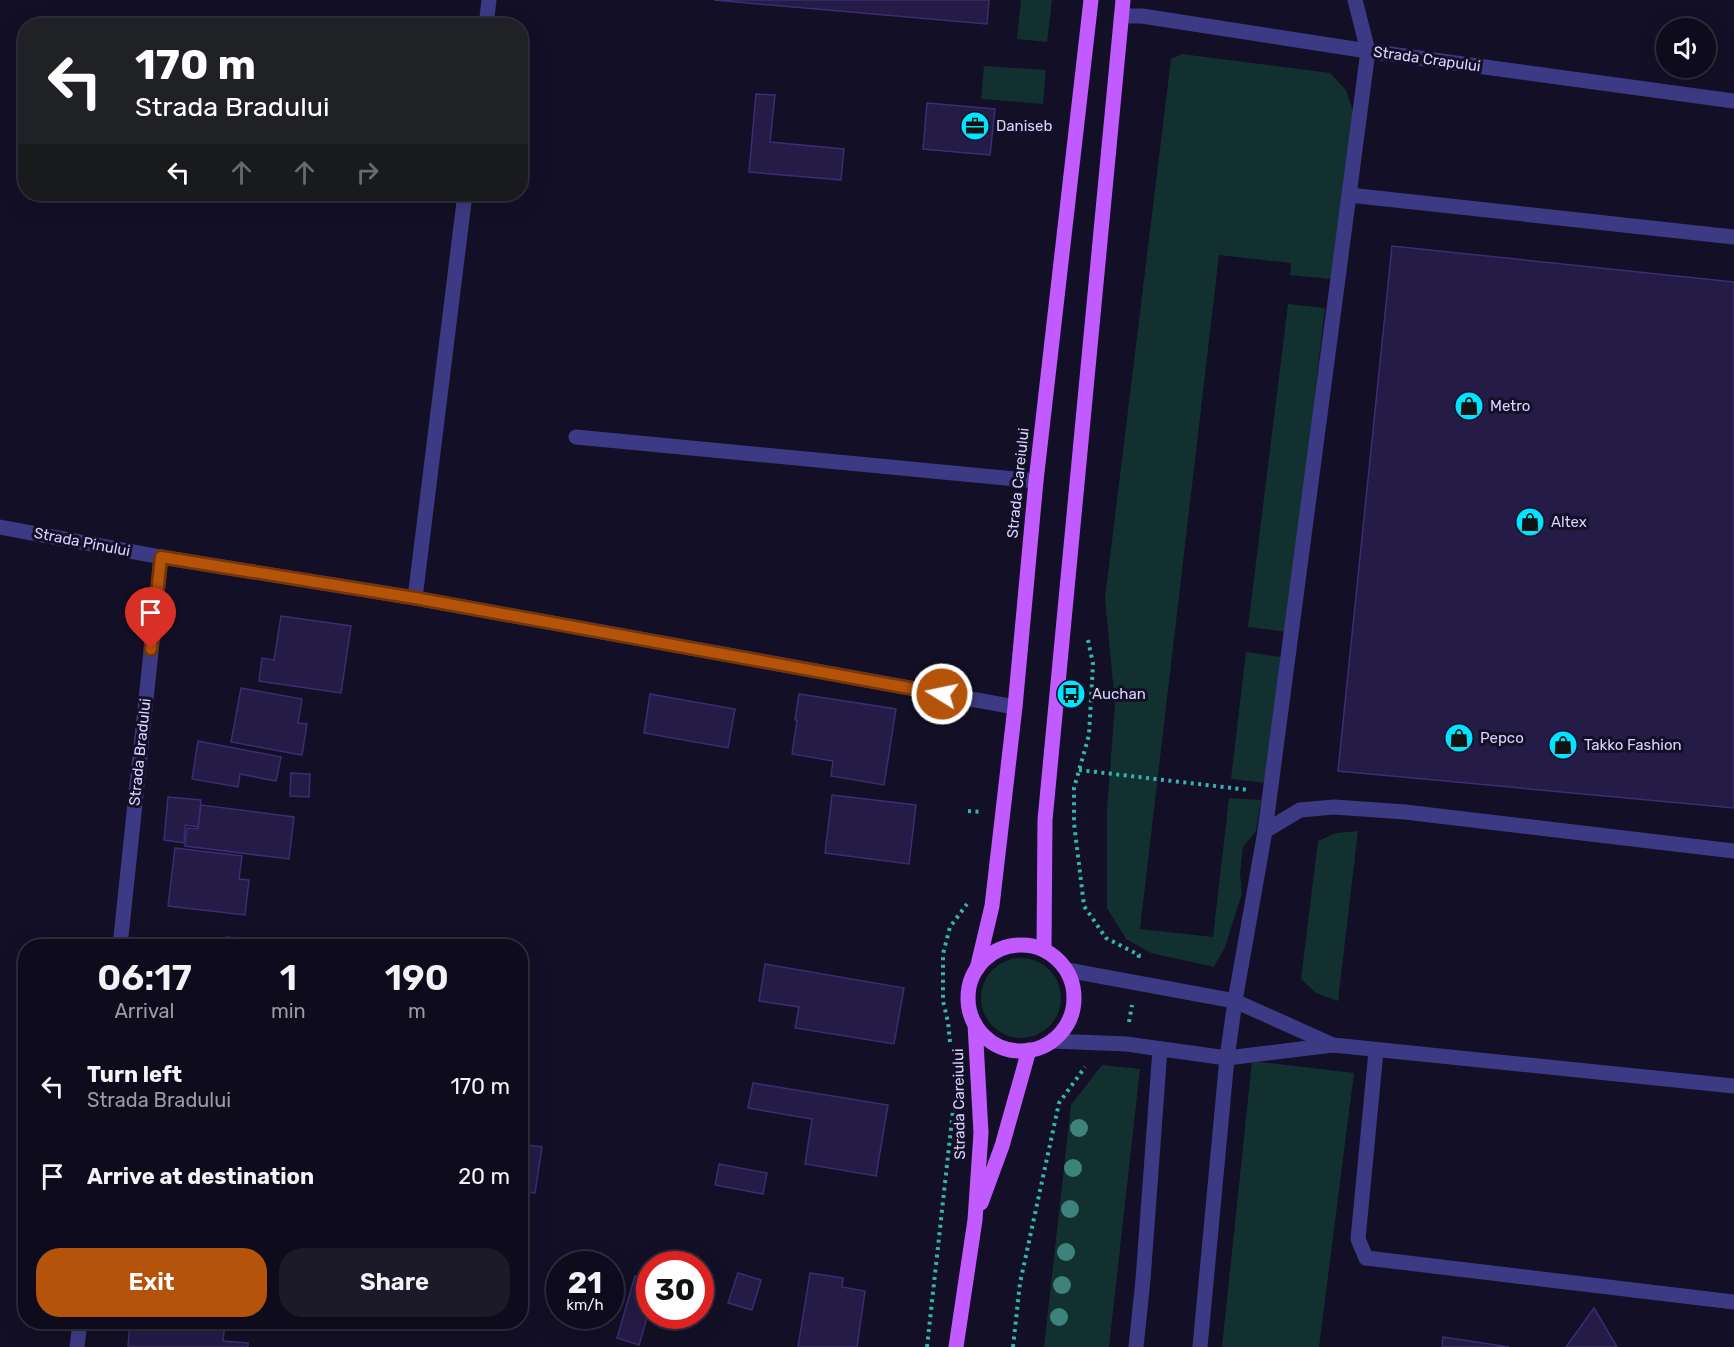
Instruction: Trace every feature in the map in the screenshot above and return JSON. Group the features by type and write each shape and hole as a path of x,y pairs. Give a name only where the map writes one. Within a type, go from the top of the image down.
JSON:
{"main road":[{"name":"Strada Careiului","path":"976,969 992,906 1015,707 1036,481 1091,0"},
{"path":"1044,949 1045,820 1123,0"},
{"path":"1022,944 1044,949 1055,957 1066,970 1073,985 1074,1001 1071,1016 1063,1030 1052,1041 1041,1047 1013,1050 998,1046 975,1024 970,1011 968,996 970,982 976,969 988,956 1005,947 1022,944"},
{"name":"Strada Careiului","path":"957,1347 975,1220 981,1133 975,1024"},
{"name":"Strada Careiului","path":"975,1220 1002,1146 1029,1050"}],"street":[{"path":"487,18 489,0"},
{"path":"1200,1347 1227,1058 1266,831 1368,51 1354,0"},
{"name":"Strada Crapului","path":"1121,16 1142,16 1368,51 1734,101"},
{"path":"1349,195 1734,237"},
{"path":"415,598 464,201"},
{"path":"576,436 1036,481"},
{"name":"Strada Pinului","path":"0,527 161,557 415,598 1015,707"},
{"name":"Strada Bradului","path":"121,939 161,557"},
{"path":"1266,831 1300,810 1334,807 1405,812 1734,851"},
{"path":"1066,970 1235,1001 1333,1045"},
{"path":"1052,1041 1126,1044 1227,1058 1333,1045 1734,1086"},
{"path":"1136,1347 1160,1049"},
{"path":"1376,1051 1358,1239 1366,1258 1734,1302"},
{"path":"77,1347 79,1329"}],"path":[{"path":"1079,770 1270,792"},
{"path":"1013,1347 1020,1283 1059,1103 1090,1060"}],"green space":[{"path":"1021,0 1052,0 1047,42 1017,39"},
{"path":"1182,54 1330,73 1346,90 1354,114 1331,279 1290,275 1291,263 1219,255 1140,929 1213,937 1229,798 1261,800 1256,831 1243,847 1240,873 1242,893 1225,947 1214,967 1151,953 1126,939 1107,908 1107,810 1115,704 1105,598 1171,59"},
{"path":"984,66 1046,70 1043,104 981,99"},
{"path":"1288,304 1325,308 1287,632 1248,627"},
{"path":"1246,652 1281,657 1266,783 1231,779"},
{"path":"1358,831 1338,1001 1316,993 1301,979 1318,841 1336,833"},
{"path":"1013,958 1029,958 1050,969 1061,990 1061,1006 1050,1027 1029,1038 1013,1038 999,1032 987,1020 981,1006 981,990 987,976 999,964"},
{"path":"1252,1061 1354,1073 1319,1347 1222,1347"},
{"path":"1102,1065 1140,1069 1109,1347 1044,1347 1071,1105"}],"building":[{"path":"714,0 989,0 987,24"},
{"path":"756,94 775,95 770,142 844,149 841,180 749,172"},
{"path":"927,103 995,109 990,155 923,149"},
{"path":"1392,246 1734,282 1734,808 1338,771"},
{"path":"281,616 351,626 341,693 259,681 262,658 274,660"},
{"path":"241,688 302,699 298,723 307,724 302,755 231,742"},
{"path":"650,694 735,709 728,748 644,733"},
{"path":"799,694 896,709 884,785 831,776 833,761 792,754"},
{"path":"198,741 281,757 276,781 240,774 238,787 192,779"},
{"path":"291,773 310,774 309,797 290,796"},
{"path":"832,795 916,805 909,864 825,853"},
{"path":"168,797 201,800 198,827 185,825 184,843 164,840"},
{"path":"201,805 294,817 289,859 185,846 187,828 198,829"},
{"path":"175,848 242,856 239,879 249,880 245,915 168,906"},
{"path":"765,964 904,988 894,1044 795,1028 799,1007 759,1001"},
{"path":"753,1083 888,1105 876,1176 805,1164 812,1119 748,1108"},
{"path":"528,1145 542,1147 535,1193 528,1192"},
{"path":"719,1164 767,1173 763,1194 715,1185"},
{"path":"738,1273 761,1280 752,1310 728,1303"},
{"path":"810,1273 843,1278 842,1287 865,1291 857,1347 798,1347"},
{"path":"636,1276 636,1329 644,1329 639,1345 617,1338 620,1329 624,1329 624,1314"},
{"path":"1594,1308 1617,1347 1566,1347"},
{"path":"129,1329 224,1329 223,1341 248,1343 248,1347 128,1347"},
{"path":"1443,1337 1509,1347 1442,1347"}],"place":[{"name":"Daniseb","path":"975,126"},
{"name":"Metro","path":"1469,406"},
{"name":"Altex","path":"1530,522"},
{"name":"Auchan","path":"1071,694"},
{"name":"Pepco","path":"1459,738"},
{"name":"Takko Fashion","path":"1563,745"}],"route":[{"path":"151,649 161,557 415,598 942,694"}]}
